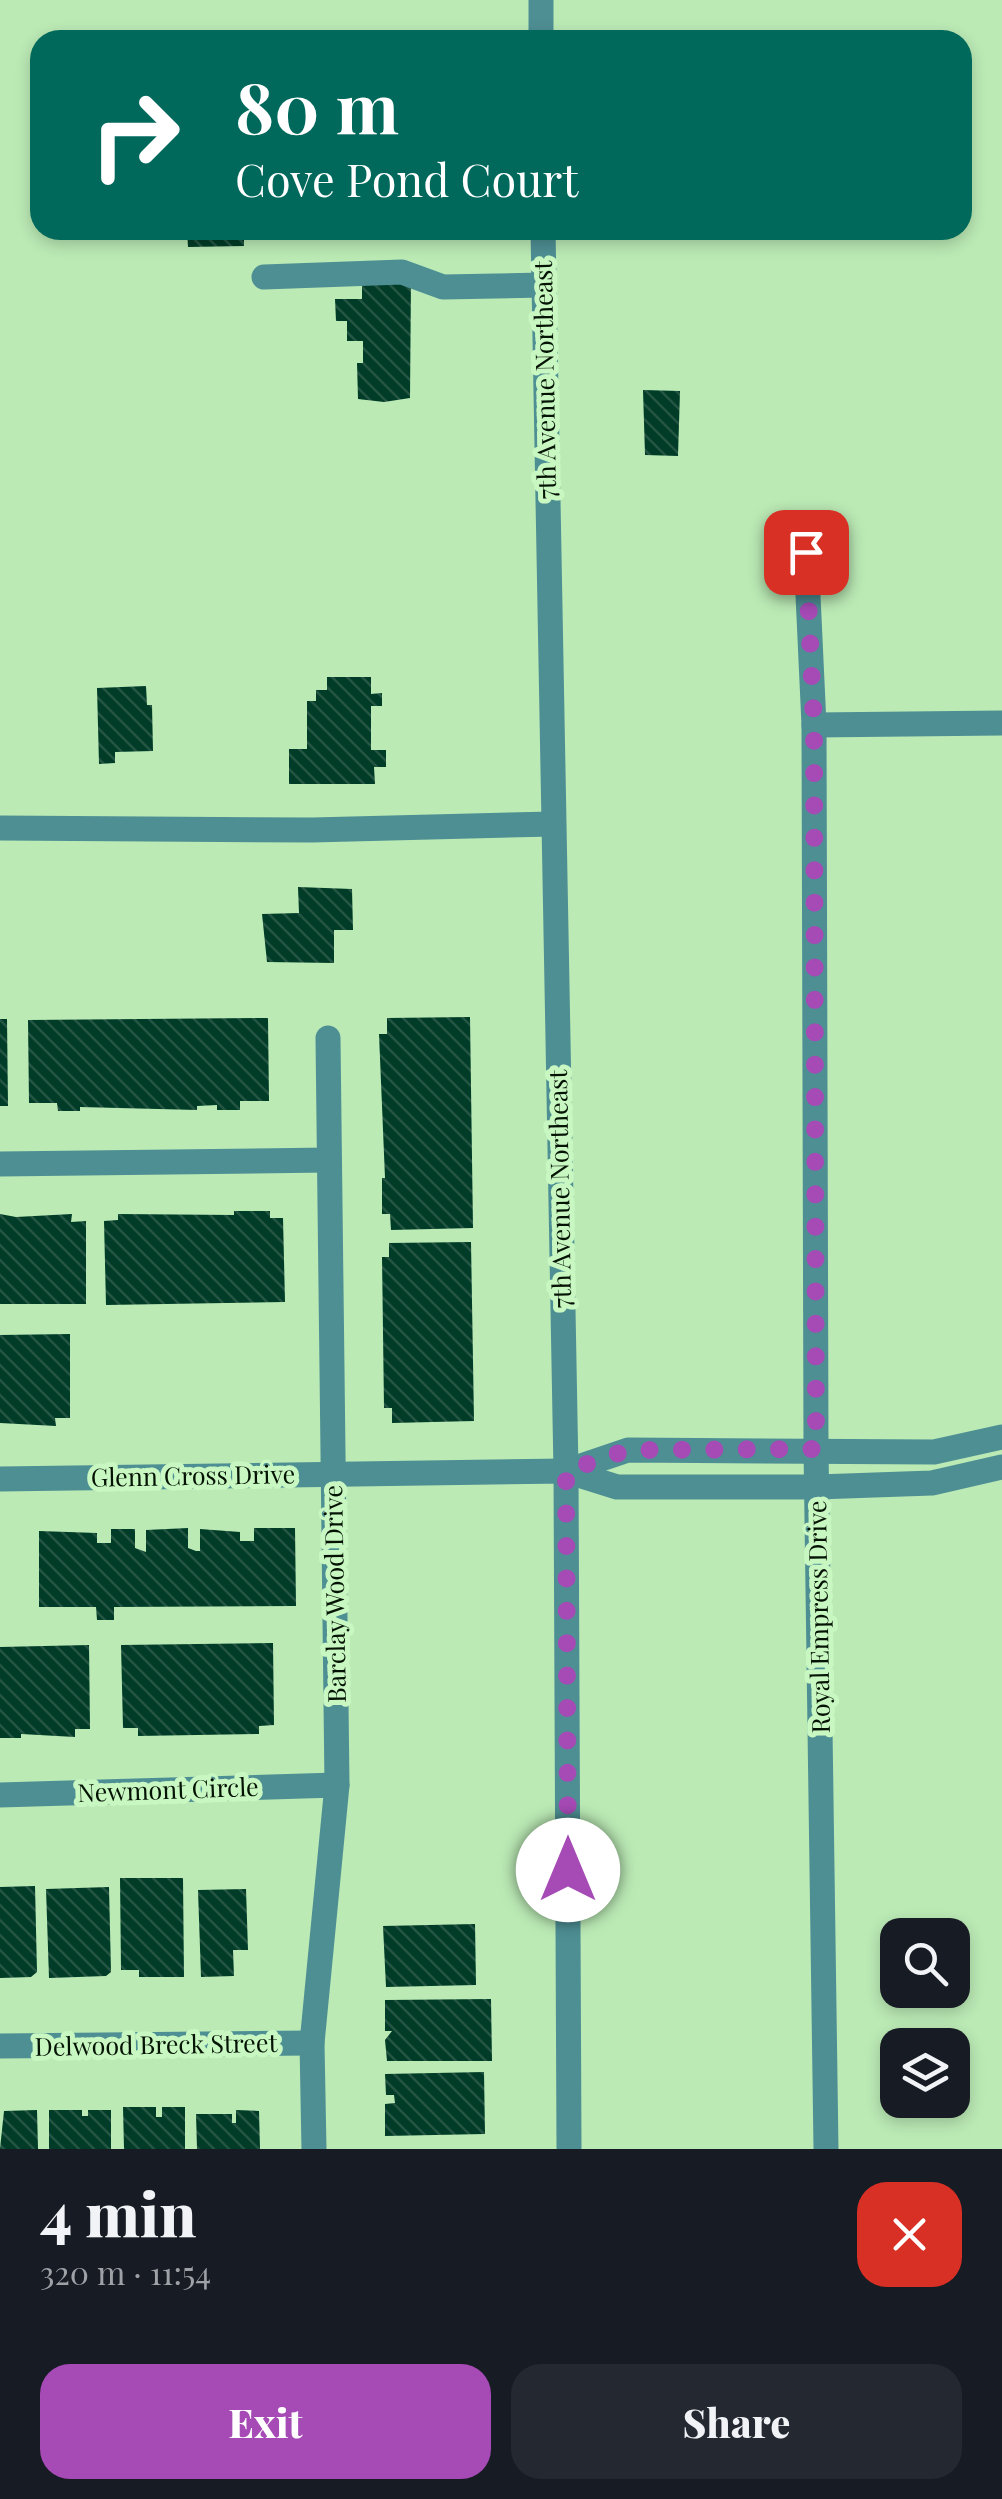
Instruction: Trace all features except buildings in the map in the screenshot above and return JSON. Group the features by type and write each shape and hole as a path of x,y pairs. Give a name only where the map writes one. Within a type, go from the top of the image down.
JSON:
{"street":[{"path":"541,0 541,30"},
{"name":"7th Avenue Northeast","path":"543,240 566,1471 569,2149"},
{"path":"264,276 402,272 444,287 544,285"},
{"name":"Royal Empress Drive","path":"806,552 814,725 816,1449 826,2149"},
{"path":"814,725 1002,722"},
{"path":"2,827 312,830 553,824"},
{"name":"Barclay Wood Drive","path":"314,2149 312,2043 337,1785 328,1038"},
{"path":"0,1164 329,1160"},
{"path":"566,1471 628,1450 934,1452 1002,1437"},
{"path":"566,1471 618,1486 817,1487 932,1483 1002,1467"},
{"name":"Glenn Cross Drive","path":"0,1479 566,1471"},
{"name":"Newmont Circle","path":"0,1795 337,1785"},
{"name":"Delwood Breck Street","path":"0,2046 312,2043"}],"route":[{"path":"568,1870 566,1471 628,1450 816,1449 814,725 806,552"}]}
